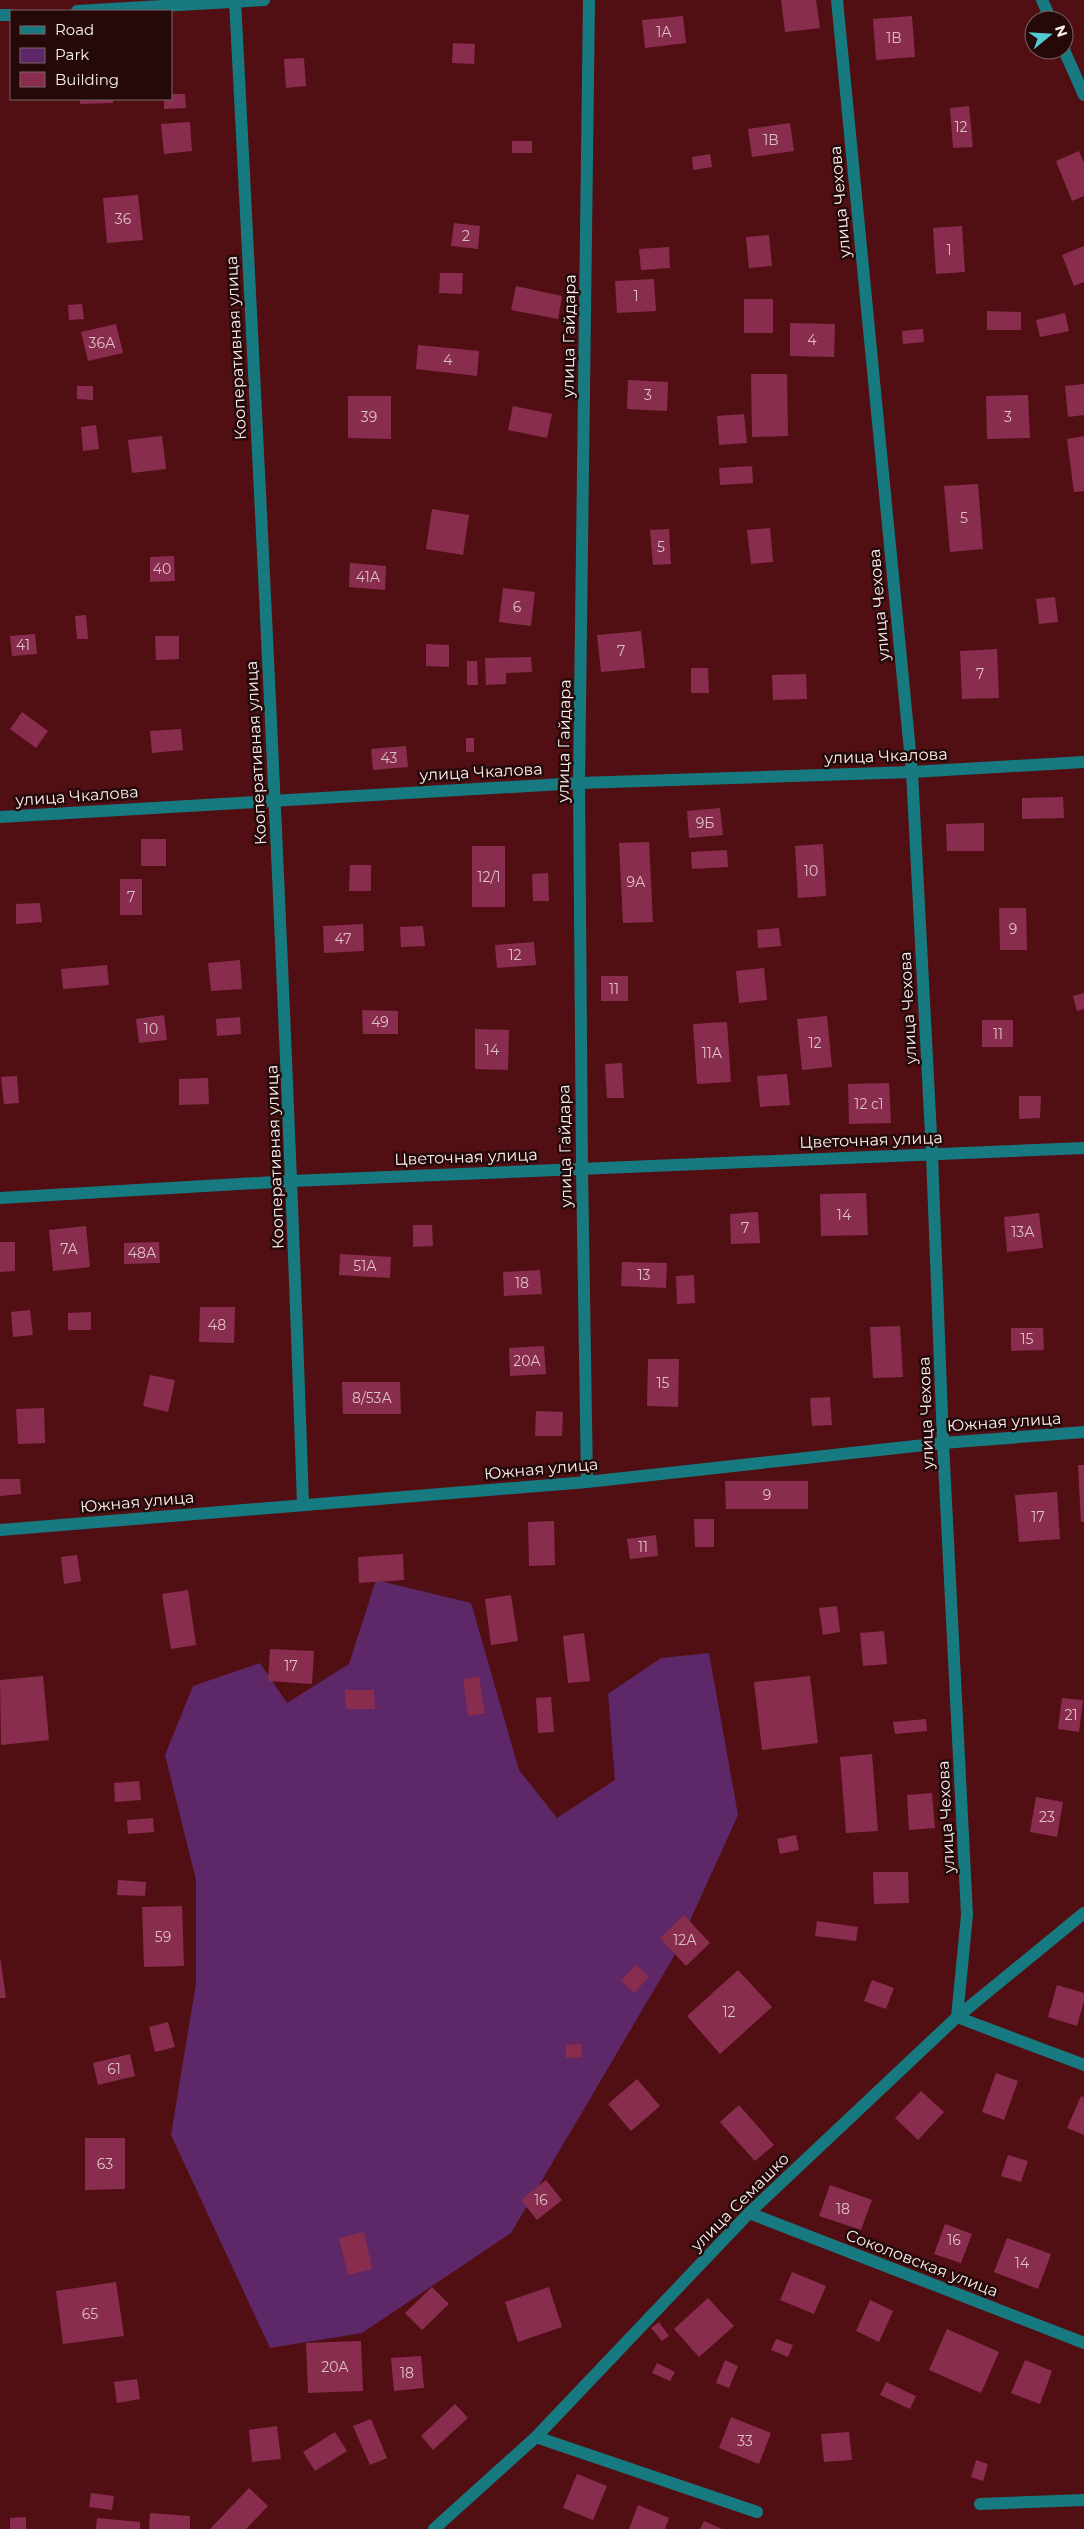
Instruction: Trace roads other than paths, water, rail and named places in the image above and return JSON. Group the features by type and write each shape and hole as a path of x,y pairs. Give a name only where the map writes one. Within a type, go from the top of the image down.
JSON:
{"street":[{"path":"93,10 264,0"},
{"name":"улица Гайдара","path":"587,1482 579,783 589,0"},
{"name":"улица Чехова","path":"837,0 912,772 932,1154 943,1443 967,1915 957,2017"},
{"name":"Кооперативная улица","path":"235,1 275,800 292,1181 303,1504"},
{"path":"1068,60 1084,95"},
{"name":"улица Чкалова","path":"0,817 579,783 912,772 1084,762"},
{"name":"Цветочная улица","path":"0,1198 292,1181 1084,1148"},
{"name":"Южная улица","path":"0,1530 587,1482 943,1443 1084,1432"},
{"name":"улица Семашко","path":"434,2529 536,2437 749,2213 957,2017 1084,1913"},
{"path":"957,2017 1084,2065"},
{"name":"Соколовская улица","path":"749,2213 1084,2342"},
{"path":"536,2437 757,2512"},
{"path":"980,2504 1084,2500"}]}
